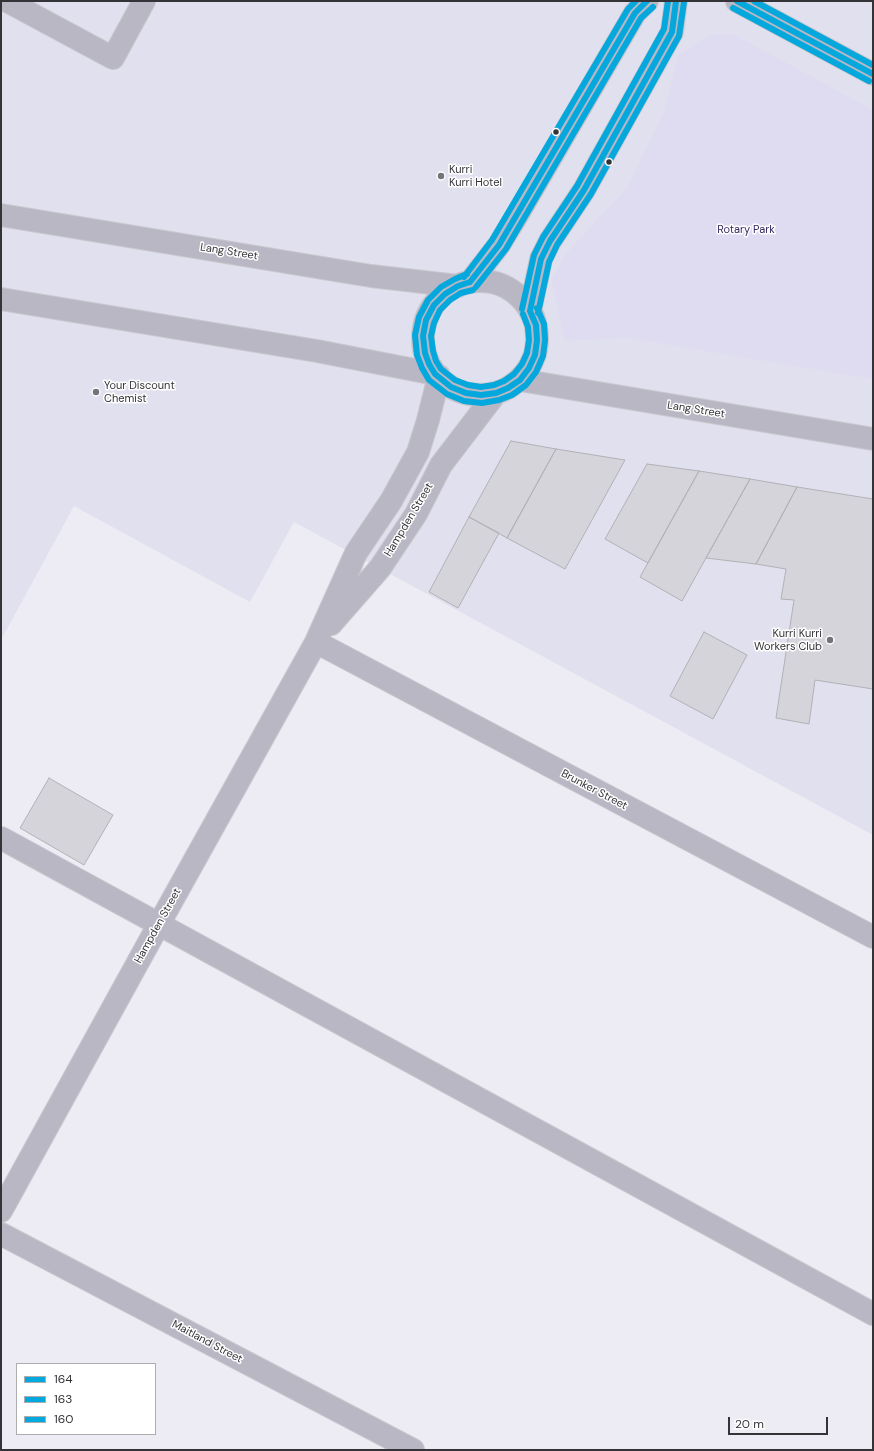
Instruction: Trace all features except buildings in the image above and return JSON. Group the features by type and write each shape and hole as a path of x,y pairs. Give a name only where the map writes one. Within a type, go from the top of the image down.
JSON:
{"street":[{"path":"7,1 113,58 144,1"},
{"path":"464,284 499,245 635,13 647,1"},
{"path":"530,311 541,259 550,241 584,190 672,32 676,1"},
{"path":"737,1 873,74"},
{"name":"Lang Street","path":"1,215 371,276 464,284"},
{"path":"486,281 498,284 511,290 522,299 530,311 536,325 537,340 535,355 529,368 520,380 508,388 496,393 481,395 466,393 451,387 437,375 429,364 423,336 426,320 434,305 445,294 464,284 486,281"},
{"path":"1,299 317,351 437,375"},
{"name":"Hampden Street","path":"1,1211 316,642 356,553 391,501 418,452 428,420 437,375"},
{"name":"Lang Street","path":"520,380 873,439"},
{"name":"Hampden Street","path":"316,642 380,568 416,514 441,465 496,393"},
{"name":"Brunker Street","path":"316,642 873,937"},
{"path":"1,838 873,1314"},
{"name":"Maitland Street","path":"1,1234 413,1450"}],"shaded area":[{"path":"1,1 873,1 873,835 294,522 250,602 74,506 1,640"}],"green space":[{"name":"Rotary Park","path":"711,35 735,35 873,110 873,379 628,338 565,341 551,279 569,250 627,188 664,112 679,54"}],"transit line":[{"name":"160","path":"464,277 492,240 628,9 636,1"},
{"name":"164","path":"470,282 499,245 635,13 647,1"},
{"name":"160","path":"522,309 534,255 543,237 577,186 664,29 668,1"},
{"name":"164","path":"530,311 541,259 550,241 584,190 672,32 676,1"},
{"name":"164","path":"737,1 873,74"},
{"name":"160","path":"754,1 873,65"},
{"name":"163","path":"538,313 549,262 557,245 591,194 679,36 684,2"},
{"name":"163","path":"476,287 506,249 641,18 653,7"},
{"name":"163","path":"733,8 869,81"},
{"name":"163","path":"467,274 441,287 428,300 419,317 415,335 417,355 422,368 429,380 447,394 464,401 482,403 499,400 512,395 526,385 536,372 543,356 545,340 544,324 537,308"},
{"name":"164","path":"470,282 458,286 445,294 434,305 426,320 423,336 425,353 429,364 435,374 451,387 466,393 481,395 496,393 508,388 520,380 529,368 535,355 537,340 536,325 530,311"},
{"name":"160","path":"473,290 461,293 450,300 440,310 434,323 431,336 436,361 441,369 455,380 468,385 481,387 494,385 504,381 514,374 522,364 527,353 529,340 528,327 523,314"}],"place":[{"name":"Kurri Kurri Hotel","path":"441,176"},
{"name":"Your Discount Chemist","path":"96,392"},
{"name":"Kurri Kurri Workers Club","path":"830,640"}]}
